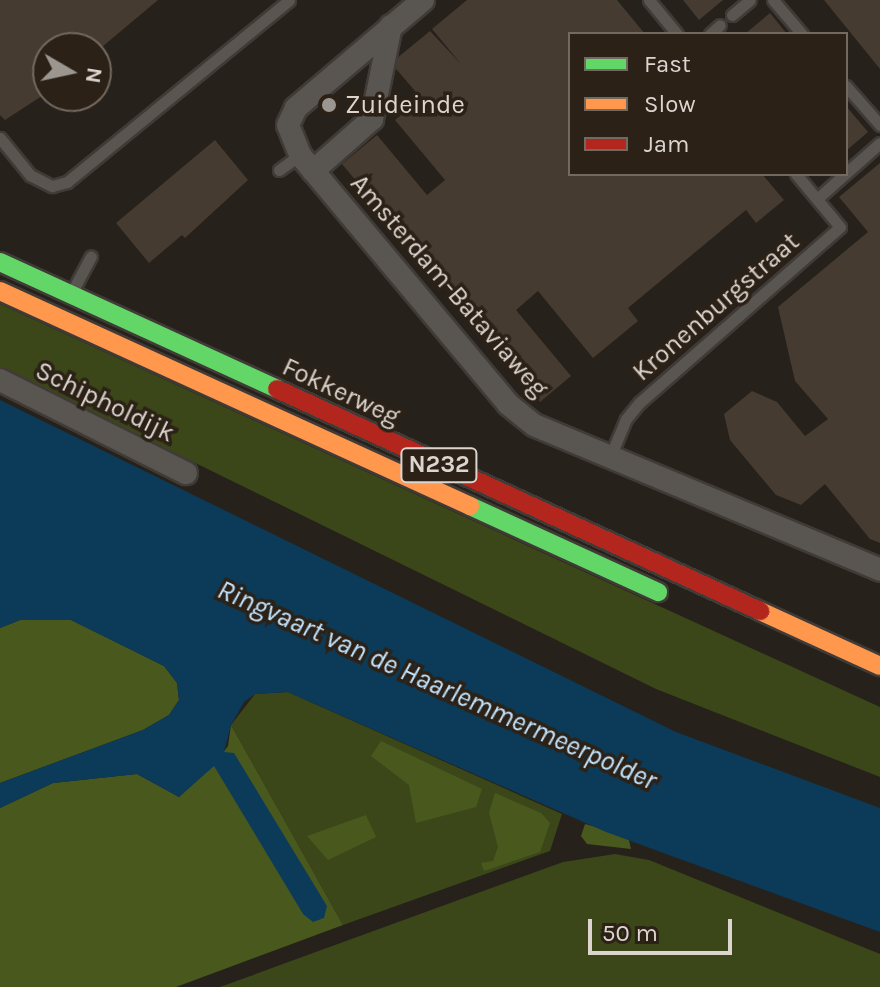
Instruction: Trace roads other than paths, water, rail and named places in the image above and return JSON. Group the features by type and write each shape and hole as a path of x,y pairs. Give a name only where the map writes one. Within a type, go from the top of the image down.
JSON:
{"main road":[{"name":"Fokkerweg","path":"0,262 69,297 880,666"},
{"name":"Fokkerweg","path":"0,291 677,600"}],"street":[{"path":"307,163 372,119 391,26 423,0"},
{"name":"Amsterdam-Bataviaweg","path":"391,26 296,108 288,125 307,163 508,404 534,425 880,570"},
{"name":"Schipholdijk","path":"0,380 186,473"}],"lane":[{"path":"0,138 30,175 52,186 67,182 289,0"},
{"path":"649,0 675,32"},
{"path":"732,15 750,0"},
{"path":"773,0 800,32"},
{"path":"712,32 720,25"},
{"path":"848,88 880,125"},
{"path":"848,172 880,143"},
{"path":"279,170 307,163"},
{"path":"798,176 817,199 844,176"},
{"name":"Kronenburgstraat","path":"610,457 626,419 639,403 840,227 817,199"},
{"path":"69,297 91,256"}],"water":[{"name":"Ringvaart van de Haarlemmermeerpolder","path":"0,400 676,732 880,808 880,932 606,832 288,692 255,694 244,702 231,725 224,752 234,753 327,906 324,918 313,922 303,914 214,766 179,797 137,774 53,783 0,808 0,783 143,730 169,715 179,700 177,683 164,666 71,620 20,620 0,628"}],"place":[{"name":"Zuideinde","path":"329,105"}]}
